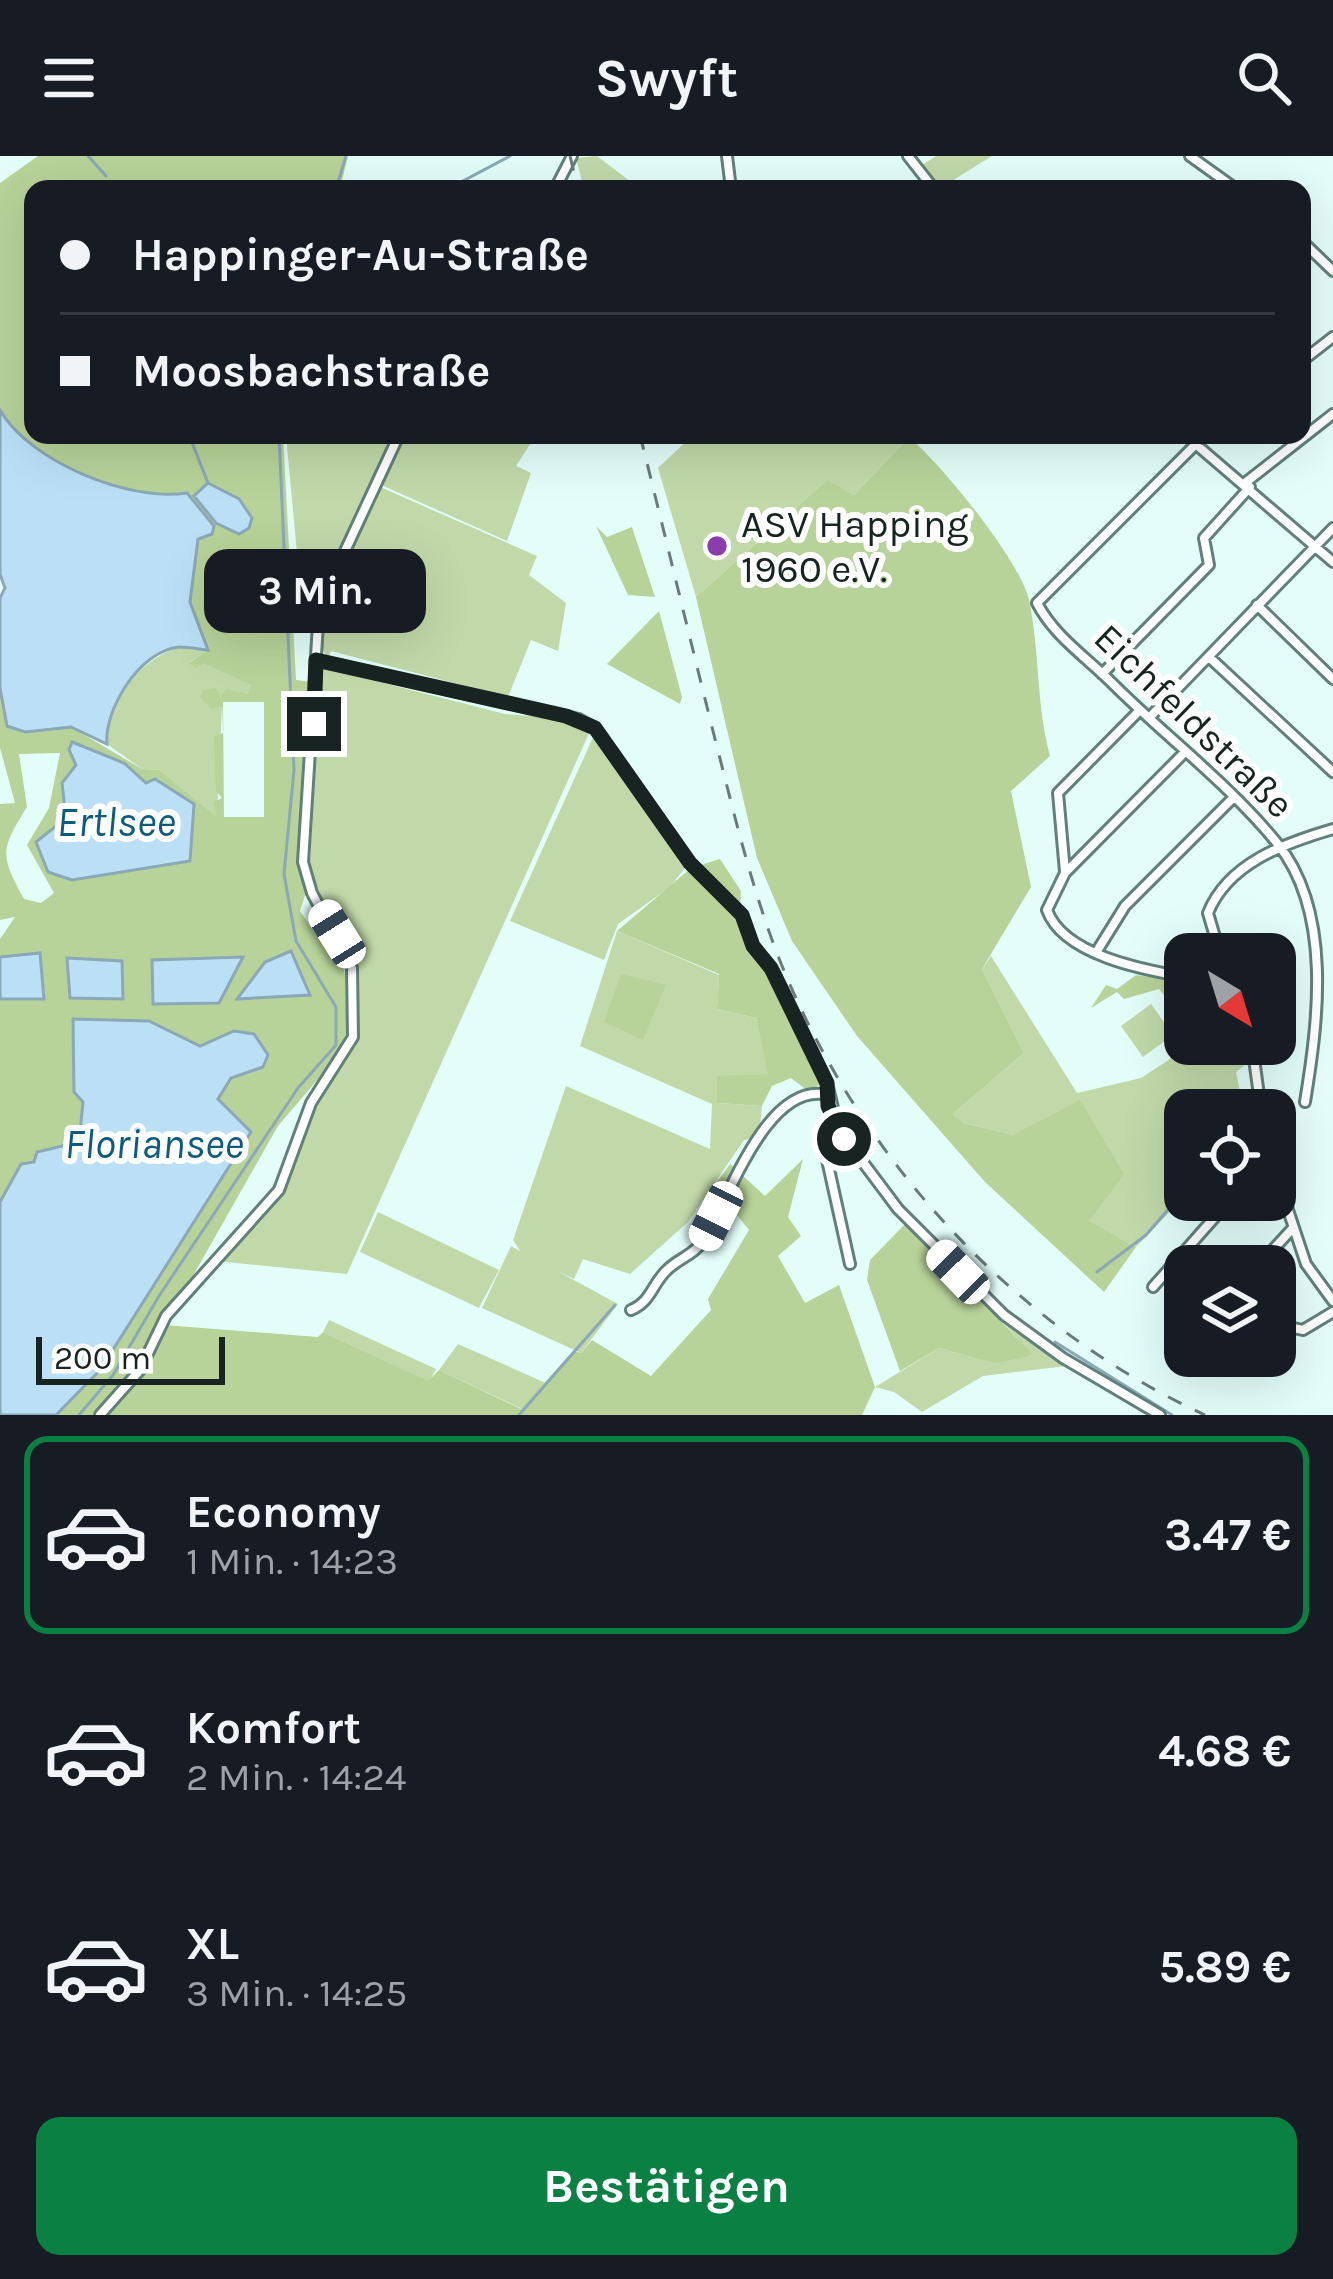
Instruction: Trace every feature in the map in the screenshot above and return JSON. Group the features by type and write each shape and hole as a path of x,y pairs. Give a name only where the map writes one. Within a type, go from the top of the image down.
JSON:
{"street":[{"path":"908,156 927,180"},
{"path":"1190,156 1223,180"},
{"path":"1311,250 1333,271"},
{"path":"100,1415 140,1370 166,1316 279,1190 311,1102 353,1037 352,968 312,893 303,862 318,625 332,578 395,444"},
{"name":"Eichfeldstraße","path":"1194,444 1036,603 1048,622 1280,846 1305,902 1315,944 1313,1050 1305,1102"},
{"path":"1196,444 1333,562"},
{"path":"1102,674 1209,565 1204,538 1248,485 1297,444"},
{"path":"1149,718 1333,528"},
{"path":"1257,605 1333,680"},
{"path":"1209,657 1333,772"},
{"path":"316,660 566,716 595,728 690,863 745,919 753,946 771,968 827,1083 838,1129 898,1209 985,1298 1063,1358 1160,1415"},
{"path":"1065,874 1058,793 1140,710"},
{"path":"1164,970 1097,951 1066,935 1050,919 1049,900 1065,874 1185,752"},
{"path":"1097,951 1125,906 1233,798"},
{"path":"1214,933 1208,913 1215,895 1280,846 1333,829"},
{"path":"631,1310 648,1299 670,1267 698,1248 779,1107 816,1092 828,1095"},
{"path":"838,1129 823,1142 850,1264"},
{"path":"1153,1287 1211,1221"},
{"path":"1290,1221 1306,1264 1333,1300"},
{"path":"1277,1245 1292,1229"},
{"path":"1296,1328 1303,1330 1333,1312"}],"green space":[{"path":"38,156 348,156 342,180 24,180 24,439 0,410 0,183"},
{"path":"597,156 628,180 582,180 576,158"},
{"path":"936,156 992,156 953,180 933,180 922,165"},
{"path":"30,444 283,444 296,680 311,682 299,856 307,889 300,911 317,936 327,926 343,964 352,1017 342,1051 278,1126 165,1325 318,1337 323,1332 428,1381 439,1370 521,1409 573,1351 581,1353 592,1340 651,1376 711,1310 708,1299 749,1230 714,1186 730,1164 765,1196 803,1159 788,1217 801,1236 778,1256 805,1303 839,1285 875,1387 862,1415 56,1415 100,1370 251,1133 218,1100 231,1077 263,1067 233,1032 200,1046 149,1021 83,1102 79,1143 34,1163 0,1202 0,999 44,998 40,954 0,957 0,939 15,917 0,920 0,804 15,803 0,748 0,688 7,726 25,732 71,727 142,769 160,770 216,816 214,802 222,798 216,791 214,737 223,733 222,706 211,709 201,698 202,690 216,688 220,697 226,689 247,694 251,685 204,663 196,668 189,663 208,650 190,602 198,539 212,534 214,526 187,493 136,491 109,484","holes":["223,702 264,702 264,817 224,817","60,753 49,808 27,845 54,893 41,903 24,899 6,853 27,807 19,754","74,754 124,763 146,783 190,860 71,880 48,871 36,842 66,818 62,783 76,765"]},
{"path":"287,444 393,444 313,630 296,624 297,553"},
{"path":"398,444 530,444 516,466 531,473 507,541 379,484"},
{"name":"ASV Happing 1960 e.V.","path":"683,444 902,444 854,495 826,481 696,597 658,468"},
{"path":"902,444 916,444 978,514 1011,561 1029,600 1050,756 1011,791 1031,887 982,969 1024,1053 953,1114 964,1123 1013,1135 1080,1100 1124,1174 1089,1221 1136,1247 1104,1292 985,1182 857,1036 792,941 757,858 696,597 827,480 854,495"},
{"path":"378,486 537,556 529,575 566,603 558,651 531,640 508,697 331,651 328,658 322,623 328,599"},
{"path":"596,526 607,537 632,527 655,597 628,595"},
{"path":"659,611 682,697 680,704 607,664"},
{"path":"180,647 208,650 190,662 204,662 252,684 247,694 218,698 207,689 222,705 217,817 160,770 142,769 107,744 111,714 127,685 152,661"},
{"path":"321,667 505,714 563,718 590,731 347,1274 216,1261 285,1183 313,1103 347,1057 357,1025 355,973 307,866"},
{"path":"595,733 688,864 670,887 618,924 604,960 510,921"},
{"path":"720,859 741,891 739,924 825,1082 808,1091 791,1078 772,1086 762,1106 717,1103 717,1076 768,1074 756,1018 717,1009 719,974 617,931 691,868"},
{"path":"617,931 719,975 717,1009 756,1018 769,1075 717,1103 762,1106 759,1138 744,1140 688,1222 630,1274 583,1259 574,1279 523,1255 513,1240 566,1086 710,1149 712,1104 580,1046"},
{"path":"991,956 1077,1093 1141,1078 1164,1063 1245,1065 1236,1072 1240,1089 1164,1089 1164,1218 1136,1247 1088,1221 1013,1135 964,1123 953,1114 1024,1053 982,969"},
{"path":"621,974 666,985 643,1040 604,1022"},
{"path":"1136,975 1164,979 1164,995 1159,989 1124,999 1117,992 1091,1008 1106,985 1117,989"},
{"path":"1151,1004 1164,1022 1164,1042 1143,1057 1121,1026"},
{"path":"378,1212 499,1270 479,1308 360,1252"},
{"path":"907,1222 1033,1355 996,1364 939,1348 900,1371 867,1280 870,1260"},
{"path":"511,1246 618,1304 581,1353 482,1308"},
{"path":"998,1317 1067,1366 983,1376 922,1412 894,1392 875,1387 939,1348 996,1364 1032,1355"},
{"path":"329,1320 436,1369 429,1382 323,1332"},
{"path":"458,1344 548,1384 522,1409 439,1370"}],"water":[{"path":"0,410 24,438 24,444 83,474 138,491 187,493 214,526 212,534 198,539 190,602 208,650 179,647 164,651 138,670 111,715 107,744 71,727 25,732 7,726 0,688 0,598 5,588 0,574"},
{"path":"208,483 239,499 252,518 249,528 239,534 216,523 194,496"},
{"path":"209,592 268,596 267,616 211,610"},
{"name":"Ertlsee","path":"72,742 124,763 146,783 155,779 194,804 190,861 72,880 48,872 36,842 66,818 62,783 76,765 69,750"},
{"path":"291,951 310,995 237,999 265,962"},
{"path":"40,953 44,999 0,999 0,957"},
{"path":"243,957 219,1003 153,1004 152,960"},
{"path":"67,958 122,961 123,999 70,998"},
{"name":"Floriansee","path":"73,1019 149,1021 200,1046 234,1031 254,1034 268,1055 263,1067 231,1078 218,1099 251,1132 100,1370 56,1415 0,1415 0,1202 21,1164 34,1162 37,1152 79,1142 83,1102 74,1092"}],"waterway":[{"path":"88,156 106,176"},
{"path":"339,180 346,156"},
{"path":"465,180 510,156"},
{"path":"193,444 208,483"},
{"path":"79,1415 113,1375 159,1296 298,1088 336,1045 336,1007 296,941 284,874 294,770 279,444"},
{"path":"1097,1272 1146,1235 1164,1214"},
{"path":"519,1415 615,1305"},
{"path":"1055,1342 1172,1415"}],"railway":[{"path":"570,156 576,180"},
{"path":"642,444 755,888 787,978 821,1047 860,1114 905,1176 1011,1288 1072,1337 1136,1379 1205,1415"}],"place":[{"name":"ASV Happing 1960 e.V.","path":"717,546"}],"route":[{"path":"314,724 316,660 508,707 566,716 595,728 690,863 745,919 753,946 771,968 827,1083 828,1106 844,1139"}]}
